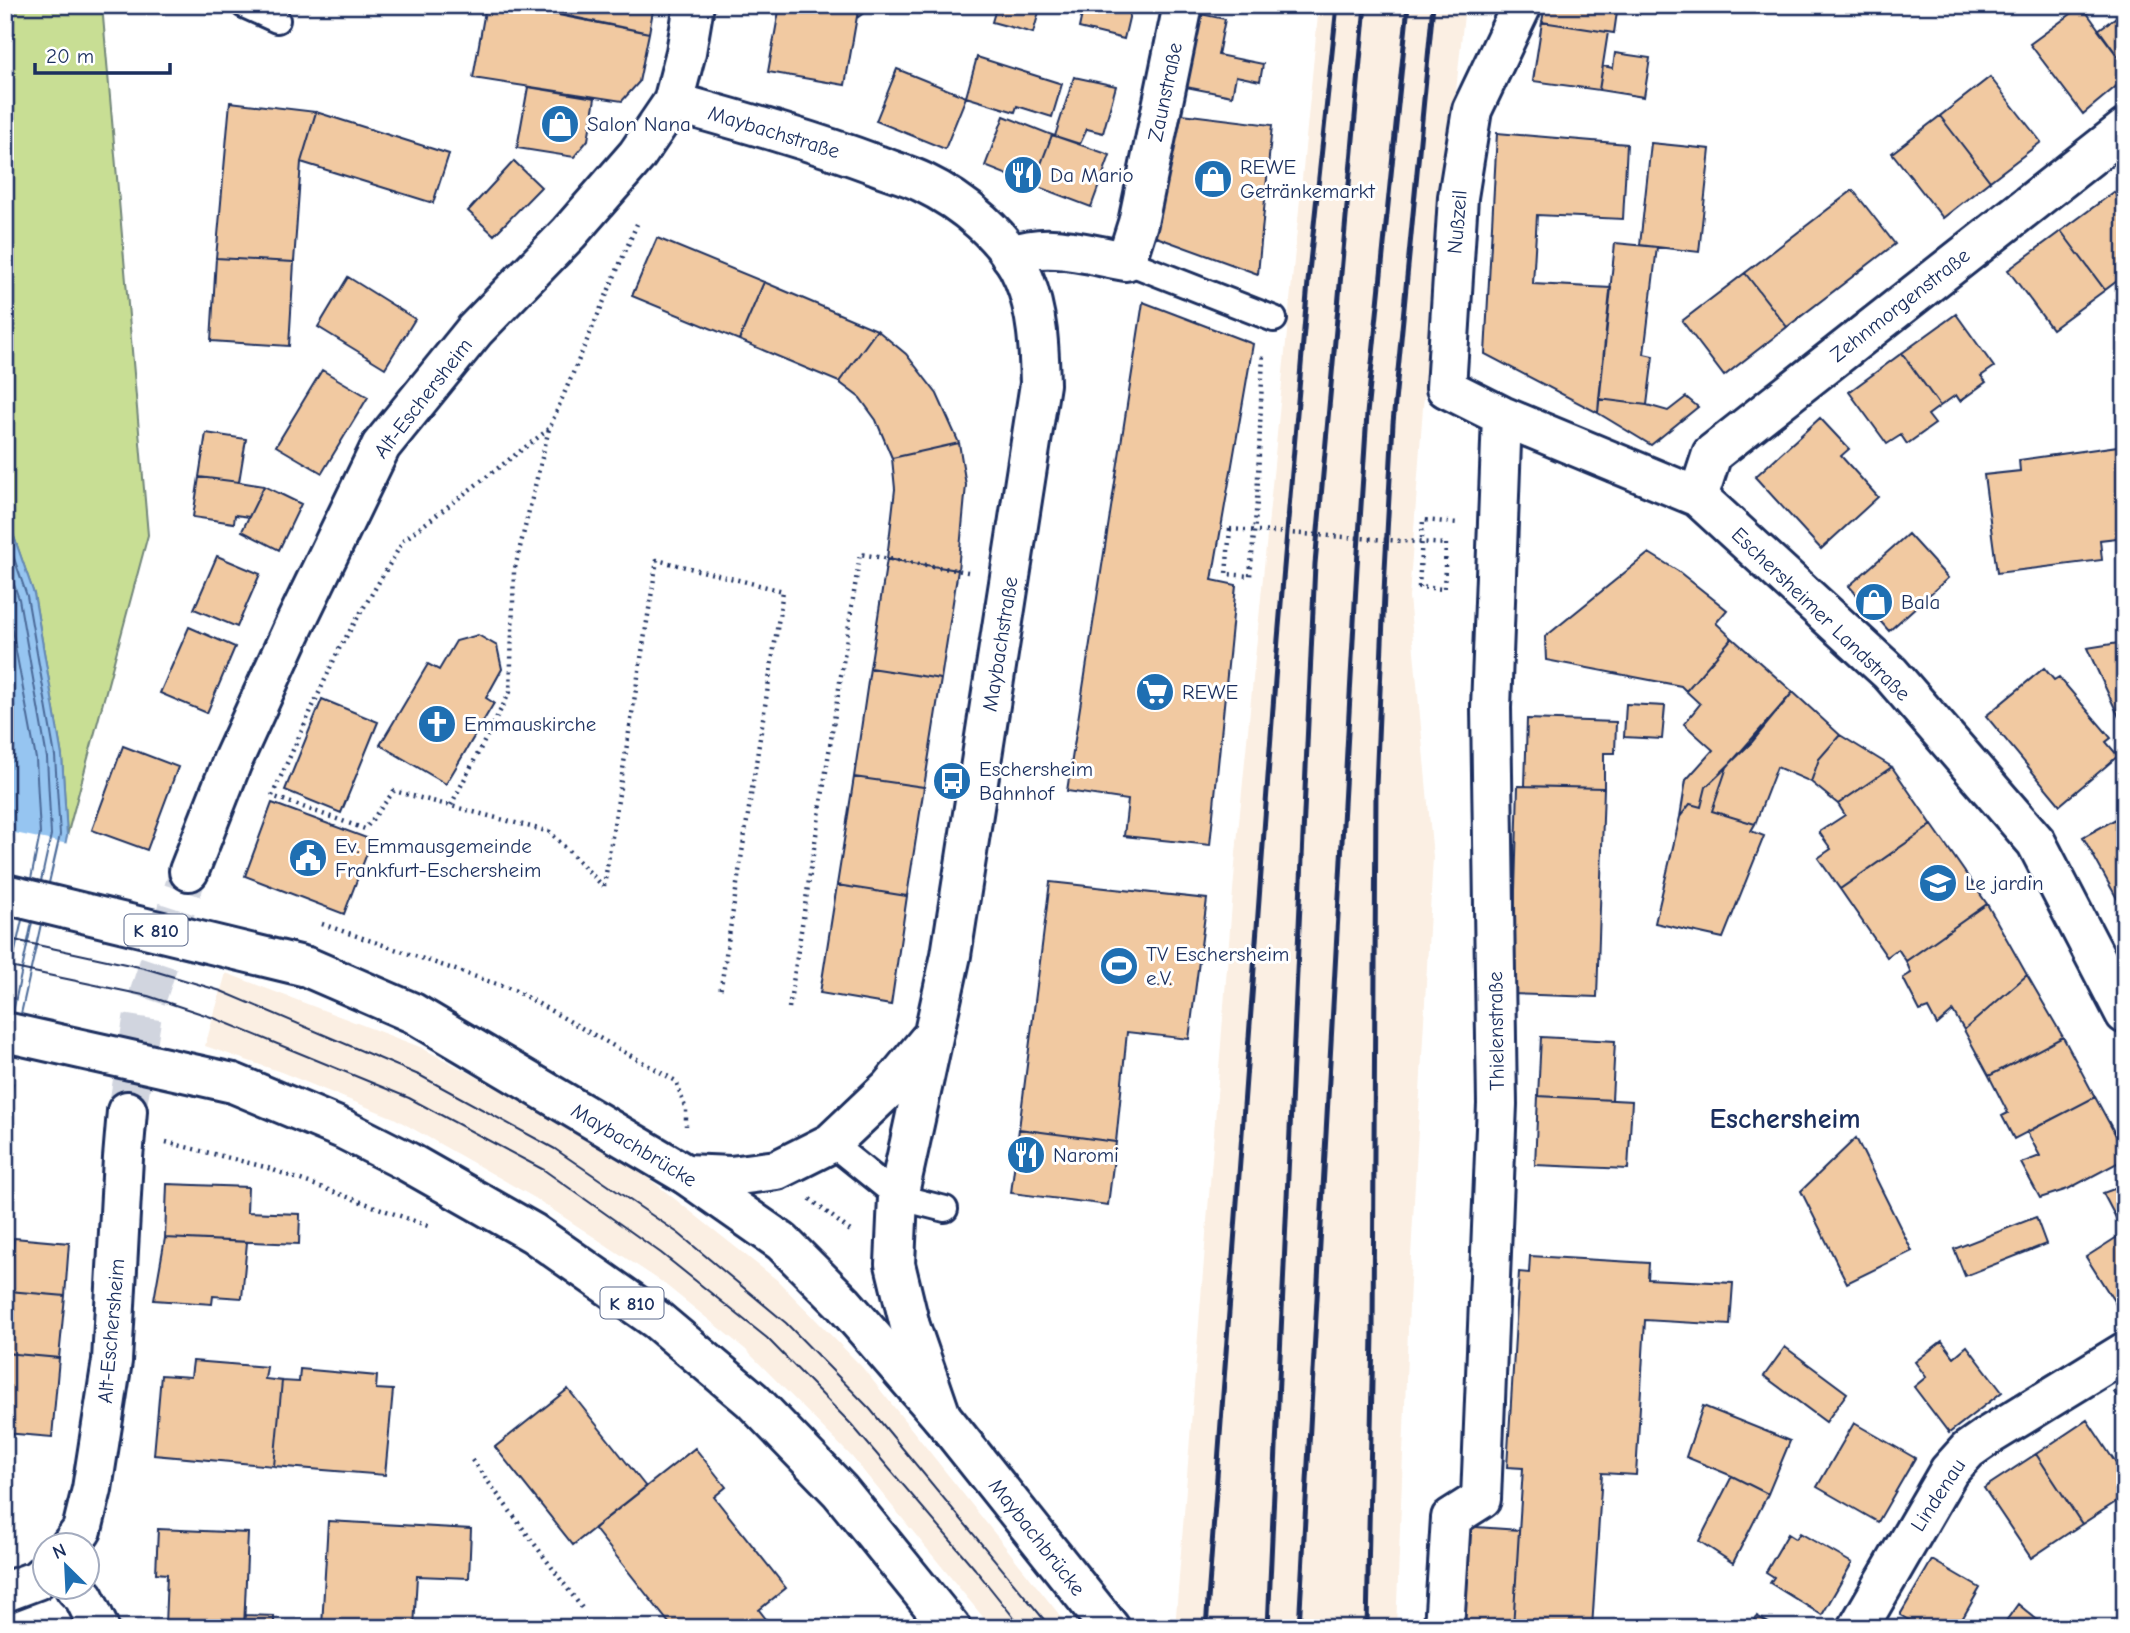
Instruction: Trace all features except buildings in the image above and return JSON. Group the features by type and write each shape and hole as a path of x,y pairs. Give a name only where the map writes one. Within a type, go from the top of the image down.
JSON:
{"street":[{"name":"Alt-Eschersheim","path":"189,871 232,762 381,446 475,330 569,233 637,155 673,102 686,52 694,5"},
{"name":"Zaunstraße","path":"1126,261 1138,223 1183,5"},
{"name":"Nußzeil","path":"1502,416 1446,388 1458,197 1472,110 1522,5"},
{"name":"Maybachstraße","path":"673,102 831,148 922,182 961,205 986,226 1011,256 1024,279 1038,328 1040,384 951,955 898,1197 895,1264 910,1326 941,1416"},
{"name":"Zehnmorgenstraße","path":"1698,497 1712,454 2125,129"},
{"path":"1011,256 1025,249 1040,248 1126,261"},
{"name":"Eschersheimer Landstraße","path":"1502,416 1698,497 1889,673 2036,842 2125,1014"},
{"name":"Thielenstraße","path":"1444,1628 1451,1518 1481,1499 1482,1486 1497,1104 1491,708 1502,416"},
{"name":"Maybachbrücke","path":"5,894 307,967 412,1013 685,1174 782,1242 843,1303 941,1416 1110,1628"},
{"name":"K 810","path":"5,1032 233,1083 343,1129 408,1162 533,1233 657,1320 752,1401 839,1491 951,1628"},
{"name":"Maybachstraße","path":"685,1174 731,1177 777,1170 831,1143 890,1087 932,1036"},
{"name":"Alt-Eschersheim","path":"80,1532 92,1489 112,1361 127,1111"},
{"name":"Lindenau","path":"1858,1628 1949,1471 1968,1450 2125,1352"},
{"path":"5,1592 32,1582"},
{"path":"86,1602 99,1628"}],"lane":[{"path":"244,5 277,20"},
{"path":"1126,261 1274,319"},
{"path":"831,1143 898,1197 945,1209"}],"path":[{"path":"451,805 510,692 514,572 549,429 640,217"},
{"path":"1263,342 1257,502 1250,576 1226,574 1230,529 1446,544 1444,589 1419,587 1423,520"},
{"path":"549,429 404,540 339,649 272,796 365,830 394,791 451,805 550,832 604,886 657,560 783,591 720,993"},
{"path":"789,1008 860,554 970,572"},
{"path":"315,924 328,925 514,990 676,1081 686,1110"},
{"path":"164,1141 265,1167 428,1226"},
{"path":"809,1199 862,1240"},
{"path":"472,1460 582,1608"}],"shaded area":[{"path":"1319,5 1465,5 1423,407 1409,597 1433,857 1411,1256 1396,1628 1175,1628 1236,853"},
{"path":"226,973 420,1047 562,1122 647,1177 777,1280 862,1367 1070,1628 992,1628 852,1457 745,1349 662,1282 535,1198 394,1118 281,1072 205,1046"}],"green space":[{"path":"5,5 102,5 148,535 67,836 62,756 34,594 5,511"}],"water":[{"path":"5,511 34,594 62,756 67,836 5,1121"}],"pier":[{"path":"5,831 68,844 17,1083 5,1081"}],"tunnel":[{"path":"127,1111 144,1008 189,871"}],"tram line":[{"path":"5,938 144,968 221,991 421,1076 555,1149 678,1233 786,1323 870,1409 1051,1628"},
{"path":"5,966 148,996 214,1018 409,1098 544,1170 661,1253 767,1338 851,1424 1022,1628"}],"railway":[{"path":"1206,1628 1278,639 1308,282 1337,5"},
{"path":"1268,1628 1315,564 1365,5"},
{"path":"1299,1628 1367,414 1408,5"},
{"path":"1367,1628 1373,1333 1376,787 1393,423 1433,5"}],"place":[{"name":"Salon Nana","path":"560,124"},
{"name":"Da Mario","path":"1023,175"},
{"name":"REWE Getränkemarkt","path":"1213,179"},
{"name":"Bala","path":"1874,602"},
{"name":"REWE","path":"1155,692"},
{"name":"Emmauskirche","path":"437,724"},
{"name":"Eschersheim Bahnhof","path":"952,781"},
{"name":"Ev. Emmausgemeinde Frankfurt-Eschersheim","path":"308,858"},
{"name":"Le jardin","path":"1938,883"},
{"name":"TV Eschersheim e.V.","path":"1119,966"},
{"name":"Naromi","path":"1026,1155"}],"district":[{"name":"Eschersheim","path":"1785,1118"}]}
